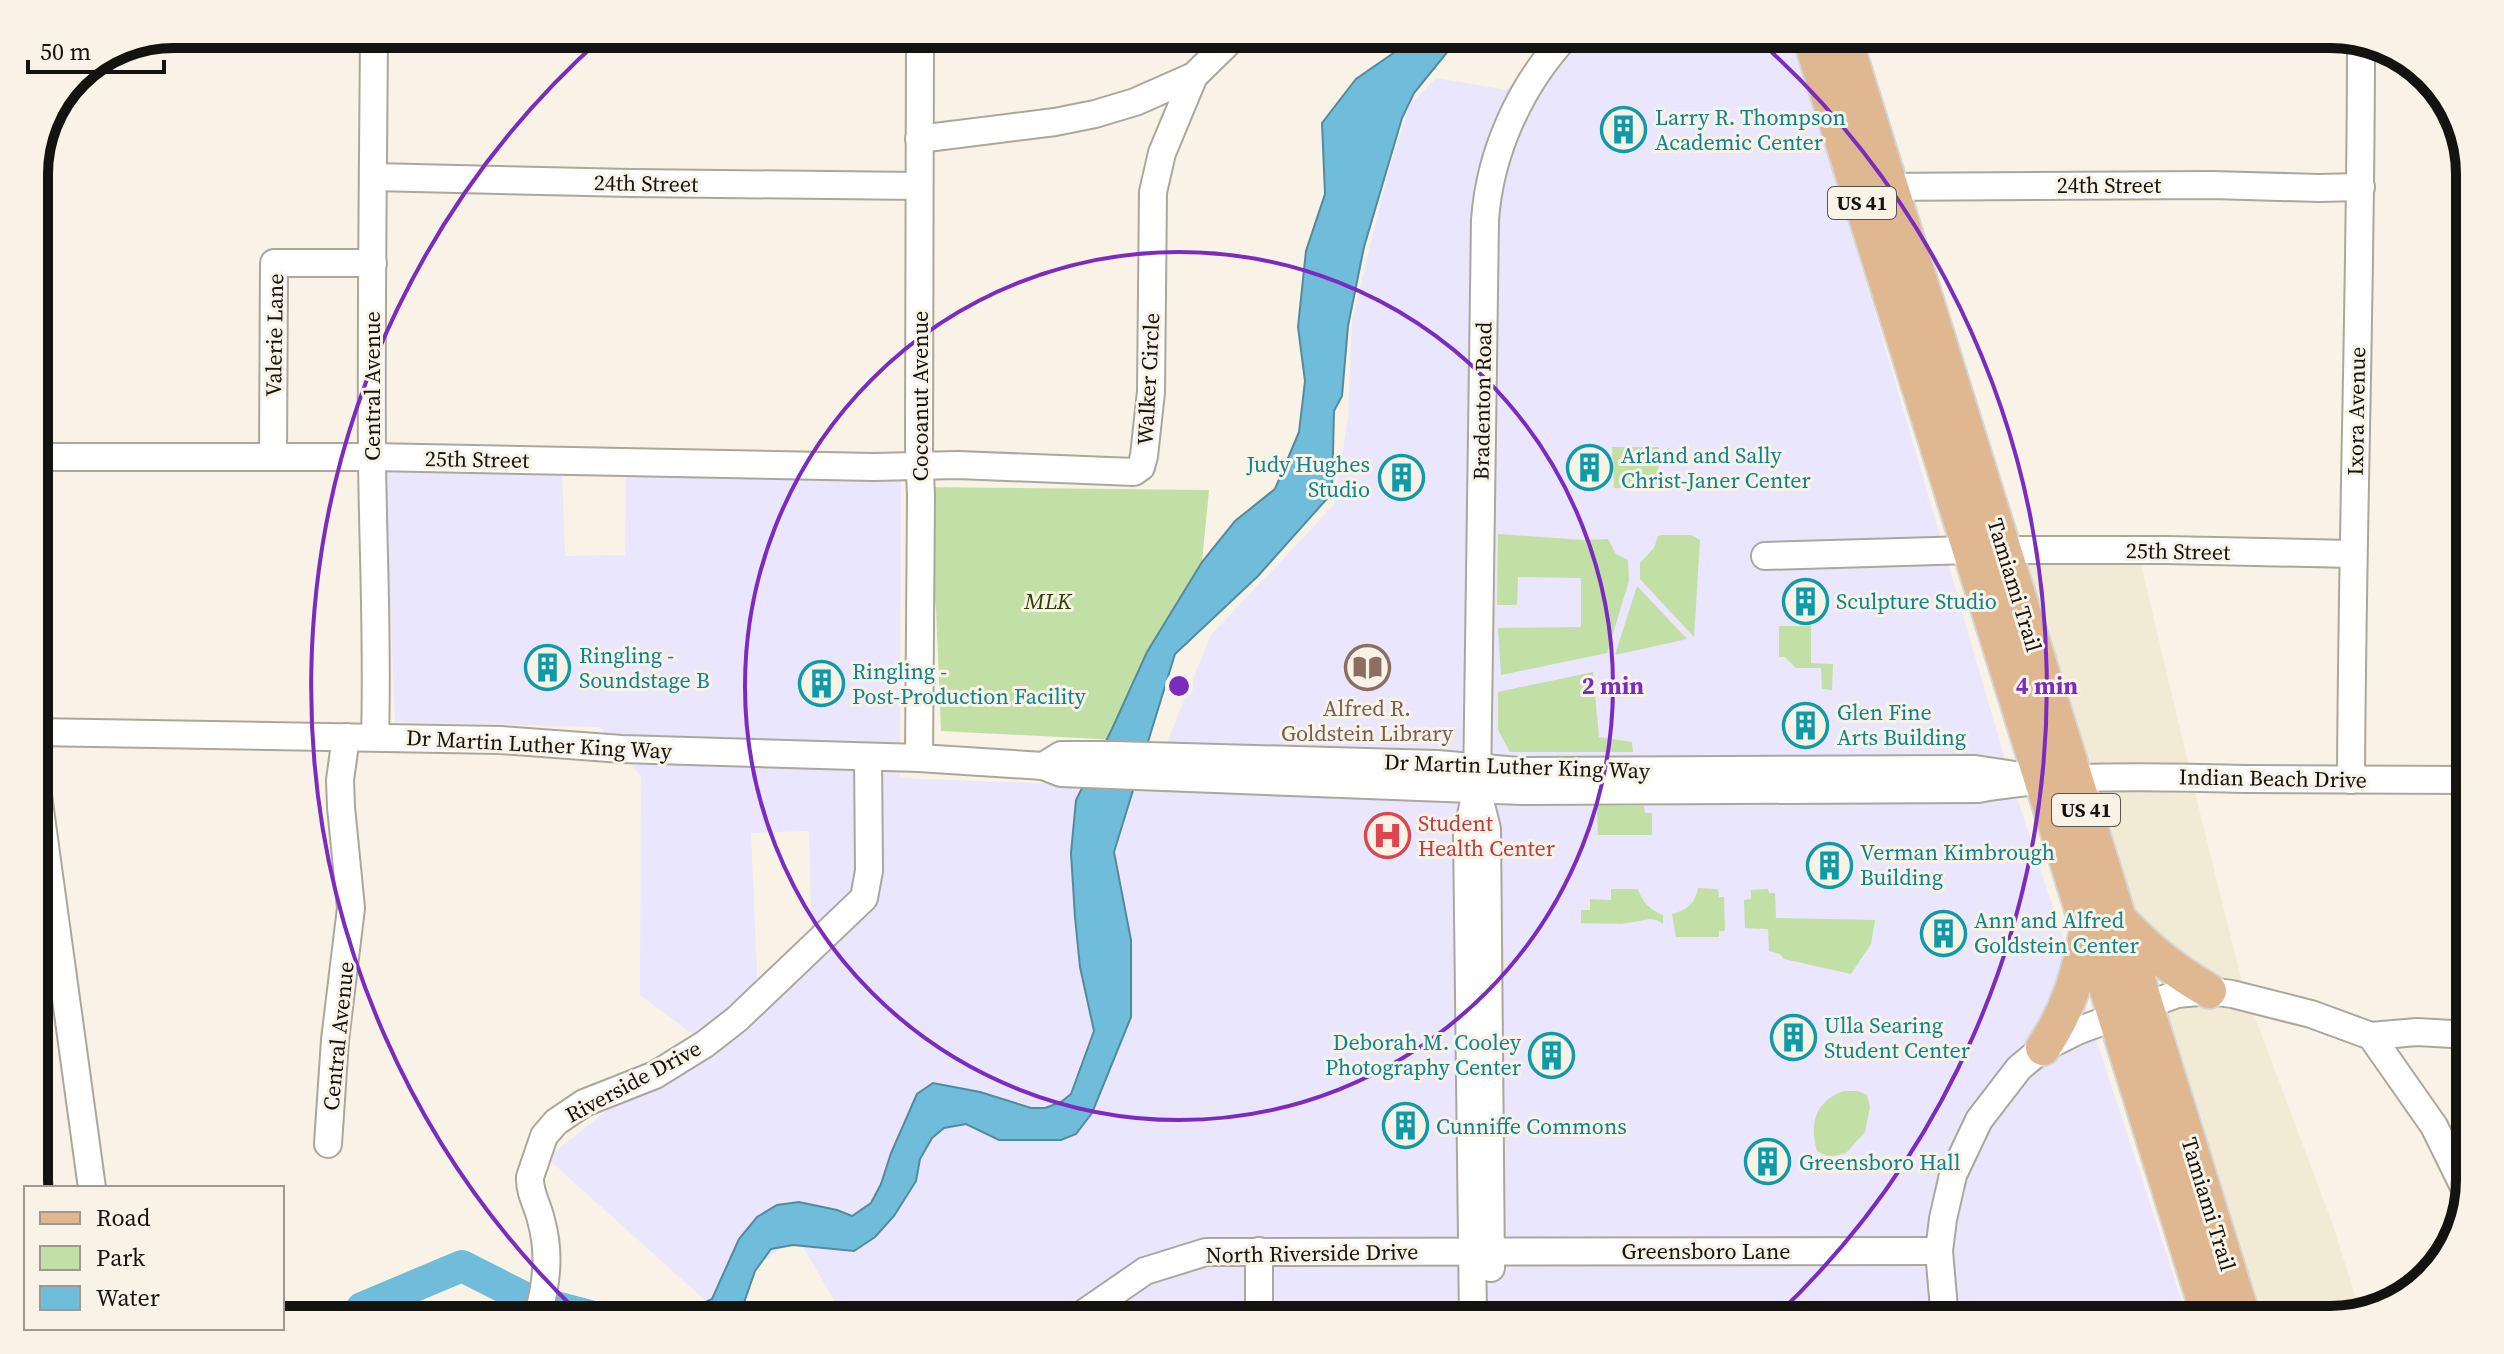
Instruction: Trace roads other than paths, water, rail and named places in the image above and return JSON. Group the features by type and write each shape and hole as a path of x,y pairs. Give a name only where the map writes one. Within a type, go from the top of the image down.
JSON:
{"main road":[{"name":"Tamiami Trail","path":"1813,48 2042,779 2104,922"},
{"name":"Tamiami Trail","path":"1847,48 2076,778 2104,922 2131,1010 2206,1306"},
{"path":"1951,490 1983,537 2004,550"},
{"path":"1970,550 1995,574 2025,616"},
{"path":"2043,1048 2059,1024 2104,922 2209,991"},
{"name":"Tamiami Trail","path":"2131,1010 2239,1306"}],"street":[{"name":"Central Avenue","path":"374,48 372,457 377,642 375,737"},
{"name":"Cocoanut Avenue","path":"919,758 920,48"},
{"name":"Walker Circle","path":"919,139 1095,114 1135,102 1194,76 1223,48"},
{"name":"Bradenton Road","path":"1488,1306 1482,1250 1467,832 1477,779 1486,207 1498,154 1510,121 1538,71 1557,48"},
{"name":"Ixora Avenue","path":"2351,780 2361,52"},
{"name":"Walker Circle","path":"921,466 1124,473 1141,467 1151,392 1153,192 1165,144 1194,76"},
{"name":"24th Street","path":"373,177 919,186"},
{"name":"24th Street","path":"1857,187 2361,187"},
{"name":"Valerie Lane","path":"273,457 274,263 373,263"},
{"name":"25th Street","path":"48,457 372,457 921,466"},
{"path":"1765,556 1970,550"},
{"name":"25th Street","path":"2004,550 2352,554"},
{"name":"Dr Martin Luther King Way","path":"48,732 501,740 622,749 1055,765 1232,768 1477,779 1523,791 1978,789 2042,779 2076,778"},
{"name":"Central Avenue","path":"328,1144 335,1040 351,908 340,780 346,737"},
{"name":"Riverside Drive","path":"540,1306 548,1264 546,1236 530,1177 544,1136 575,1108 655,1075 705,1044 737,1019 864,898 869,871 868,757"},
{"name":"Indian Beach Drive","path":"2076,778 2456,780"},
{"path":"48,868 92,1186"},
{"path":"1944,1306 1939,1251 1953,1175 1979,1120 2019,1068 2043,1048 2177,994 2209,991 2281,1006 2371,1036 2417,1032 2456,1034"},
{"path":"2371,1036 2434,1126 2456,1171"},
{"name":"Bradenton Road","path":"1475,1306 1482,1250"},
{"name":"Greensboro Lane","path":"1482,1250 1939,1251"},
{"name":"North Riverside Drive","path":"1094,1306 1145,1271 1206,1252 1482,1250"},
{"path":"1259,1251 1259,1306"}],"water":[{"path":"1401,48 1451,48 1414,93 1402,118 1364,247 1348,326 1342,396 1334,411 1332,493 1258,576 1175,654 1114,852 1131,940 1131,1017 1092,1113 1076,1134 1061,1140 999,1140 966,1124 944,1128 932,1138 920,1159 916,1181 894,1216 875,1237 854,1251 793,1245 771,1249 755,1271 743,1306 698,1306 712,1299 739,1239 757,1217 777,1205 799,1202 852,1216 871,1203 917,1094 933,1083 980,1092 1031,1108 1045,1108 1071,1094 1094,1031 1080,967 1075,917 1071,853 1076,800 1147,652 1202,562 1235,521 1275,489 1299,432 1305,381 1298,327 1306,251 1325,194 1322,123 1356,79"},
{"path":"526,1287 559,1300 622,1306 520,1306"}],"waterway":[{"path":"367,1306 462,1266 529,1300 552,1306"}],"place":[{"name":"Larry R. Thompson Academic Center","path":"1624,130"},
{"name":"Arland and Sally Christ-Janer Center","path":"1590,468"},
{"name":"Judy Hughes Studio","path":"1401,477"},
{"name":"Sculpture Studio","path":"1805,601"},
{"name":"Alfred R. Goldstein Library","path":"1367,667"},
{"name":"Ringling - Soundstage B","path":"548,668"},
{"name":"Ringling - Post-Production Facility","path":"821,684"},
{"name":"Glen Fine Arts Building","path":"1806,725"},
{"name":"Student Health Center","path":"1387,836"},
{"name":"Verman Kimbrough Building","path":"1829,865"},
{"name":"Ann and Alfred Goldstein Center","path":"1943,933"},
{"name":"Ulla Searing Student Center","path":"1793,1038"},
{"name":"Deborah M. Cooley Photography Center","path":"1552,1055"},
{"name":"Cunniffe Commons","path":"1405,1126"},
{"name":"Greensboro Hall","path":"1768,1162"}],"park label":[{"name":"MLK","path":"1048,601"}]}
